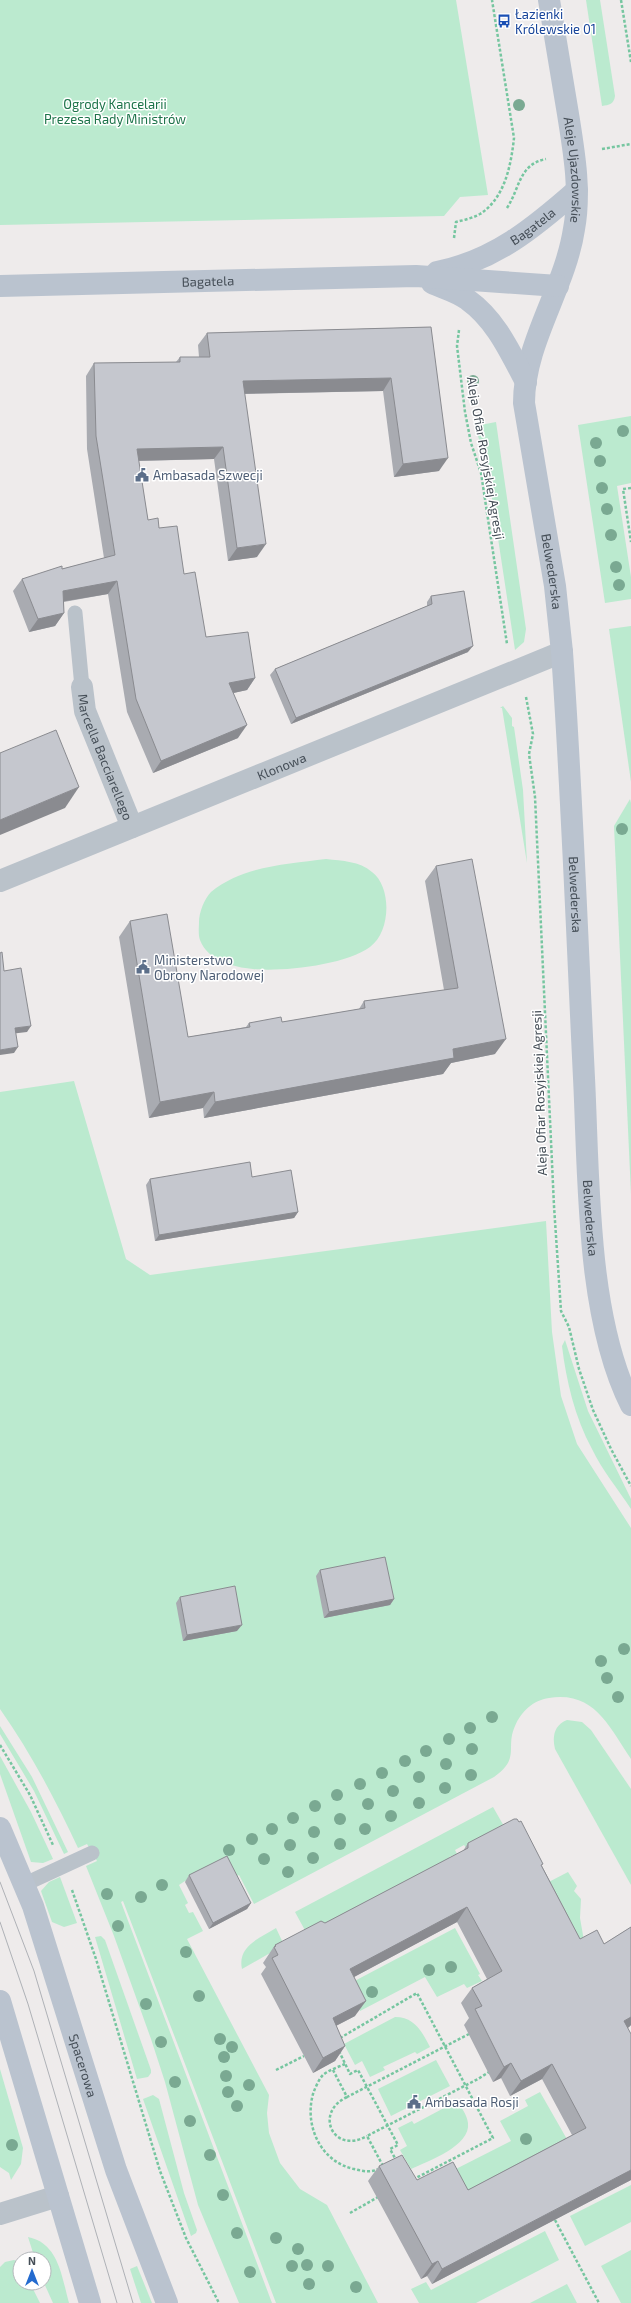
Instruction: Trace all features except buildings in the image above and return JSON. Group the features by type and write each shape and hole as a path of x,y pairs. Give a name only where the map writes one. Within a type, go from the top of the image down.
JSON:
{"street":[{"name":"Aleje Ujazdowskie","path":"526,382 535,347 558,286 574,230 577,190 571,135 549,0"},
{"name":"Bagatela","path":"416,276 462,266 499,250 541,222 577,190"},
{"name":"Bagatela","path":"0,286 416,276 558,286"},
{"path":"416,276 467,299 481,311 504,342 526,382"},
{"name":"Belwederska","path":"526,382 524,403 555,586 562,652 589,1187 597,1277 604,1321 615,1363 631,1405"},
{"name":"Klonowa","path":"0,881 562,652"},
{"name":"Marcella Bacciarellego","path":"82,687 85,711 132,827"},
{"name":"Spacerowa","path":"0,1828 25,1884 47,1946 118,2176 167,2303"},
{"path":"0,2001 90,2303"},
{"path":"0,2214 58,2196"}],"lane":[{"name":"Marcella Bacciarellego","path":"75,613 82,687"},
{"path":"25,1884 92,1853"}],"path":[{"path":"453,243 456,222 479,215 491,205 505,182 512,157 514,138 492,0"},
{"path":"621,0 631,62"},
{"path":"606,148 631,144"},
{"path":"506,210 514,197 523,173 528,166 536,160"},
{"name":"Aleja Ofiar Rosyjskiej Agresji","path":"461,324 457,346 465,412 471,443 481,473 508,648"},
{"path":"631,488 623,489 631,542"},
{"name":"Aleja Ofiar Rosyjskiej Agresji","path":"524,694 533,734 529,754 535,797 554,1198 561,1311 569,1327 579,1369 593,1410 610,1449 631,1486"},
{"path":"0,1746 30,1796 62,1867 96,1959 160,2171 186,2238 219,2303"},
{"path":"334,2041 417,1993 493,2138 408,2182"},
{"path":"470,2034 445,2048 367,2086 336,2104 330,2113 330,2126 337,2136 348,2142 359,2141 489,2072"},
{"path":"337,2047 350,2074 358,2070 398,2145 390,2149 399,2166"},
{"path":"276,2070 304,2056"},
{"path":"345,2064 323,2076 311,2101 310,2120 317,2141 331,2157 351,2168 374,2172 396,2160"},
{"path":"333,2070 347,2097"},
{"path":"367,2136 383,2167"},
{"path":"350,2213 378,2197"},
{"path":"555,2220 599,2303"}],"green space":[{"name":"Ogrody Kancelarii Prezesa Rady Ministrów","path":"0,0 456,0 488,195 460,197 444,216 0,225"},
{"path":"586,0 600,0 615,96 609,105 605,106 602,106"},
{"path":"631,416 631,483 617,486 631,577 631,599 605,603 578,425"},
{"path":"496,422 526,629 524,642 515,650 487,466 475,426"},
{"path":"631,626 631,782 609,629"},
{"path":"503,706 512,718 512,726 514,727 523,790 527,863 502,708 500,708"},
{"path":"630,799 631,803 631,1194 614,826"},
{"path":"326,859 350,862 362,866 367,868 379,879 386,898 385,921 377,940 370,947 359,953 330,963 296,968 265,970 237,967 222,962 209,953 204,947 199,936 199,918 204,902 211,892 224,883 251,871"},
{"path":"74,1081 126,1259 150,1275 546,1221 552,1332 561,1396 577,1444 631,1528 631,1759 608,1724 589,1706 578,1700 565,1697 543,1699 533,1704 521,1716 512,1734 510,1758 502,1770 494,1777 254,1904 239,1875 231,1879 185,1881 179,1885 188,1903 185,1905 189,1913 193,1912 203,1931 187,1939 269,2095 267,2113 269,2133 280,2163 300,2189 327,2205 378,2303 276,2303 123,1901 121,1902 272,2303 239,2303 198,2205 165,2082 151,2039 114,1936 86,1866 97,1861 87,1844 78,1848 42,1777 22,1742 0,1709 0,1092"},
{"path":"565,1340 588,1411 631,1499 631,1509 600,1464 581,1425 572,1399 566,1372 562,1346"},
{"path":"567,1720 582,1722 591,1730 631,1789 631,1885 555,1749 555,1732 559,1725"},
{"path":"0,1726 32,1777 68,1852 64,1854 34,1791 0,1734"},
{"path":"0,1756 31,1812 53,1859 43,1863 31,1862 0,1774"},
{"path":"493,1807 505,1828 467,1849 464,1845 455,1850 457,1854 449,1857 452,1862 307,1934 295,1912"},
{"path":"568,1872 577,1886 574,1891 581,1899 580,1918 584,1941 572,1946 541,1886"},
{"path":"60,1877 77,1923 64,1927 52,1922 41,1891 49,1882"},
{"path":"276,1928 284,1945 242,1969 241,1961 246,1949 257,1939"},
{"path":"455,1928 480,1974 478,1975 482,1981 467,1988 464,1984 437,1997 425,1977 360,2011 347,1985"},
{"path":"101,1936 105,1940 151,2070 148,2077 137,2079 95,1937"},
{"path":"395,2017 408,2020 417,2026 430,2047 417,2054 415,2052 383,2067 385,2070 370,2077 362,2061 355,2065 344,2044"},
{"path":"436,2060 450,2086 391,2116 378,2089"},
{"path":"0,2069 23,2148 21,2164 11,2180 9,2173 0,2167"},
{"path":"540,2092 568,2141 461,2197 448,2173 511,2141 500,2121 528,2106 525,2100"},
{"path":"153,2095 159,2099 184,2193 197,2230 196,2233 191,2236 143,2099"},
{"path":"456,2098 465,2113 468,2123 467,2131 463,2139 447,2152 411,2169 400,2150 407,2146 398,2128 412,2121 414,2124 444,2108 442,2105"},
{"path":"631,2185 631,2222 585,2246 570,2216"},
{"path":"545,2231 559,2260 476,2303 419,2303 411,2289 426,2282 431,2290"},
{"path":"28,2237 46,2246 50,2251 32,2251"},
{"path":"631,2250 631,2303 621,2303 601,2266"},
{"path":"52,2253 58,2263 69,2303 53,2303 48,2291 52,2291"},
{"path":"12,2260 12,2291 34,2291 40,2303 0,2303 0,2267 5,2262"},
{"path":"137,2266 152,2303 141,2303 130,2269"},
{"path":"567,2284 577,2303 530,2303"}],"tram line":[{"path":"0,1882 34,1971 133,2303"},
{"path":"0,1922 28,2004 117,2303"}],"place":[{"name":"Łazienki Królewskie 01","path":"504,21"},
{"name":"Ambasada Szwecji","path":"142,475"},
{"name":"Ministerstwo Obrony Narodowej","path":"143,967"},
{"name":"Ambasada Rosji","path":"414,2102"}]}
